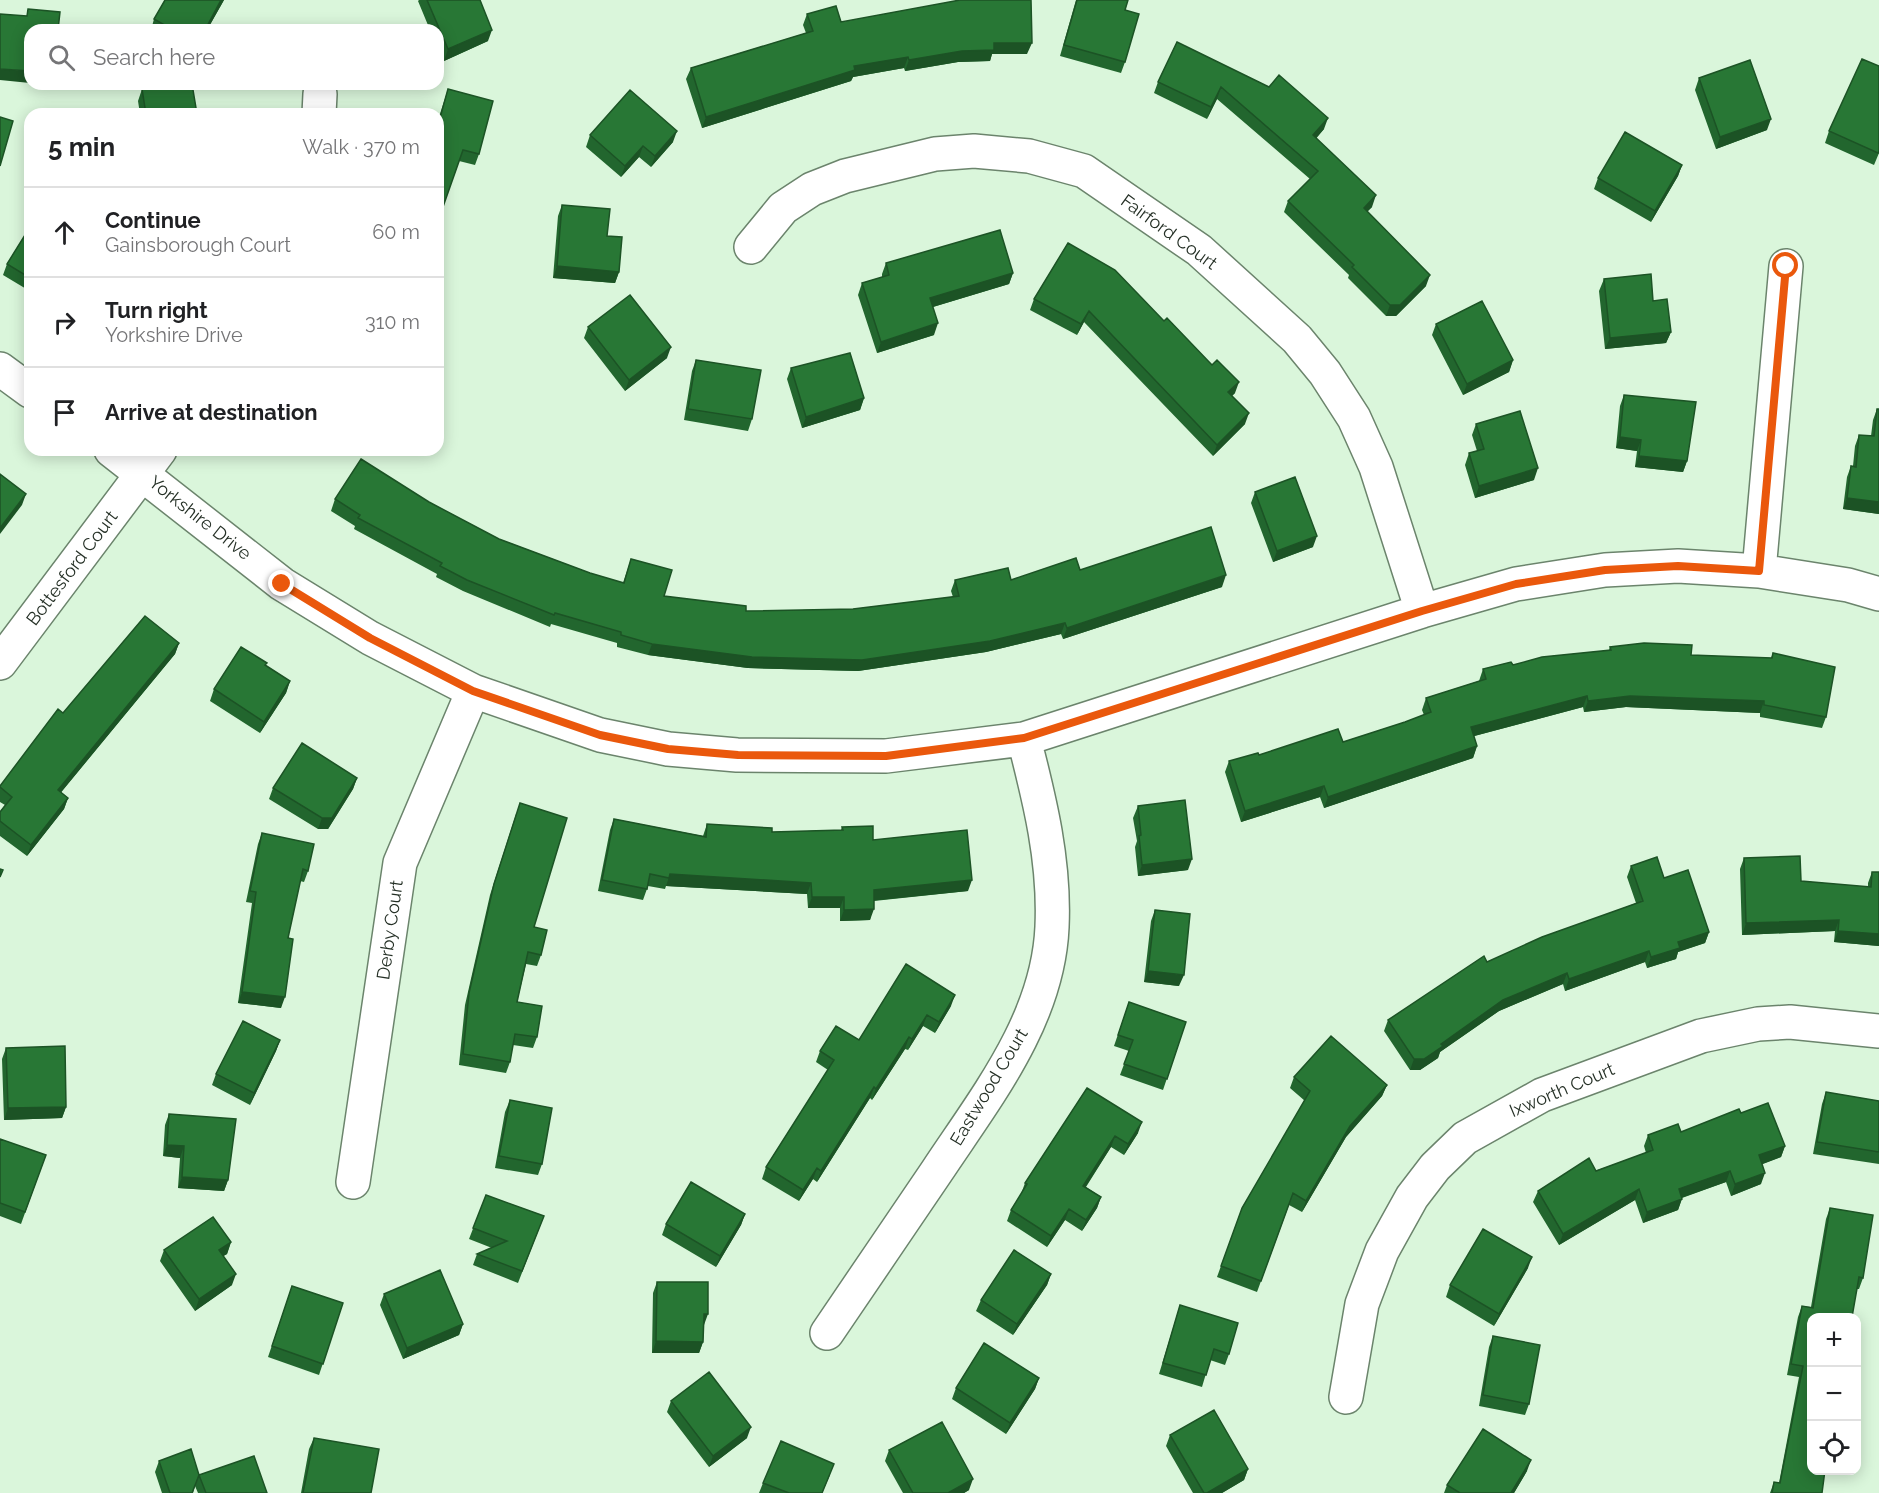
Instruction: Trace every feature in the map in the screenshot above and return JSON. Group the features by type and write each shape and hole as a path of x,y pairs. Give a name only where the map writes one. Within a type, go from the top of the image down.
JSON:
{"street":[{"name":"Fairford Court","path":"750,247 783,208 812,189 845,176 935,154 974,151 1029,156 1084,171 1199,250 1297,339 1325,374 1354,418 1376,467 1422,611"},
{"path":"1759,571 1786,266"},
{"path":"0,369 24,387"},
{"name":"Yorkshire Drive","path":"132,456 152,462 282,584 370,638 473,691 600,735 691,752 738,755 886,756 1024,738 1422,611 1516,584 1605,570 1678,566 1759,571 1848,585 1879,594"},
{"name":"Bottesford Court","path":"0,663 152,462"},
{"name":"Derby Court","path":"353,1182 400,863 473,691"},
{"name":"Eastwood Court","path":"827,1333 995,1083 1034,1013 1047,969 1052,928 1052,883 1047,830 1024,738"},
{"name":"Ixworth Court","path":"1346,1397 1362,1304 1382,1251 1412,1197 1435,1167 1465,1138 1542,1095 1701,1036 1758,1024 1790,1022 1879,1031"}],"building":[{"path":"165,0 221,0 208,24 163,24 154,19"},
{"path":"427,0 480,0 492,30 448,49 444,40 444,24 437,24"},
{"path":"960,0 1031,0 1032,43 994,43 994,50 962,51 909,60 908,57 854,66 855,70 706,117 691,68 813,31 807,14 836,6 841,22"},
{"path":"1077,0 1128,0 1125,10 1139,14 1125,62 1064,45"},
{"path":"28,9 60,12 59,24 24,24 24,71 0,69 0,14 27,16"},
{"path":"1177,42 1269,87 1279,75 1328,118 1313,135 1376,195 1364,208 1430,275 1400,305 1390,305 1352,267 1354,265 1288,201 1318,171 1221,87 1211,107 1158,82"},
{"path":"1862,59 1879,66 1878,153 1829,131"},
{"path":"1750,60 1771,119 1720,137 1699,78"},
{"path":"448,89 493,101 479,154 463,150 444,204 444,108"},
{"path":"142,90 193,90 196,108 145,108"},
{"path":"630,90 677,131 655,156 643,146 625,166 590,135"},
{"path":"0,117 13,121 0,166"},
{"path":"1625,132 1682,165 1655,211 1598,178"},
{"path":"562,205 610,209 607,236 622,237 619,272 557,266"},
{"path":"1000,230 1013,273 930,298 938,323 881,342 862,283 889,275 886,263"},
{"path":"24,237 24,274 7,264"},
{"path":"1068,243 1115,270 1164,321 1167,318 1212,365 1217,360 1239,382 1228,392 1249,413 1217,445 1089,311 1081,324 1034,299"},
{"path":"1651,274 1653,301 1667,299 1671,332 1610,338 1604,279"},
{"path":"630,295 671,347 629,380 588,327"},
{"path":"1482,301 1513,360 1467,384 1436,324"},
{"path":"850,353 864,398 806,417 791,368"},
{"path":"696,360 761,370 752,419 688,409"},
{"path":"1624,395 1696,402 1687,461 1639,456 1641,440 1620,437"},
{"path":"1877,409 1879,409 1879,502 1847,498 1851,466 1856,467 1859,435 1874,436"},
{"path":"1520,411 1538,468 1479,486 1469,453 1484,449 1476,424"},
{"path":"361,459 429,502 499,539 590,573 624,583 631,559 672,570 664,596 746,606 746,611 853,609 959,596 955,580 1008,568 1011,580 1076,558 1080,570 1211,527 1226,575 1067,628 1065,623 990,641 862,660 752,657 652,644 621,635 621,632 555,613 554,615 467,580 440,566 442,563 358,518 360,515 335,499"},
{"path":"0,474 26,494 0,528"},
{"path":"1295,477 1317,536 1277,551 1255,492"},
{"path":"145,616 179,643 58,790 68,798 31,845 0,821 0,812 12,797 0,786 58,709 63,713"},
{"path":"1644,643 1692,645 1691,655 1772,658 1773,653 1835,667 1826,717 1764,705 1764,701 1630,696 1588,701 1587,696 1471,727 1477,746 1328,797 1324,786 1245,811 1229,761 1258,753 1259,755 1338,729 1343,742 1405,722 1431,712 1426,698 1486,679 1483,669 1511,662 1513,665 1542,657 1611,650 1610,647"},
{"path":"241,647 290,681 264,722 214,689"},
{"path":"302,743 357,778 332,818 322,818 273,788"},
{"path":"1185,800 1192,859 1142,865 1138,806"},
{"path":"520,803 567,818 534,927 547,930 541,955 528,952 517,1002 542,1006 537,1037 515,1034 510,1062 463,1054 469,993 494,884"},
{"path":"614,819 706,837 707,824 772,828 772,832 843,830 842,827 873,826 873,840 967,830 972,880 874,890 874,909 844,910 844,897 812,897 811,883 670,874 669,878 650,874 647,889 602,880"},
{"path":"262,833 314,844 308,871 303,869 288,938 293,939 285,997 242,992 256,892 250,891"},
{"path":"1800,856 1801,881 1871,887 1872,872 1879,872 1879,934 1838,931 1839,920 1746,923 1744,858"},
{"path":"1657,857 1664,878 1688,870 1709,932 1678,942 1680,948 1651,957 1649,951 1569,979 1567,973 1503,1000 1441,1044 1443,1046 1424,1059 1414,1059 1388,1020 1484,956 1487,962 1542,937 1643,901 1631,866"},
{"path":"1155,910 1190,914 1184,975 1148,971"},
{"path":"906,964 955,995 939,1022 927,1015 912,1039 909,1037 876,1089 874,1087 821,1171 817,1168 803,1190 766,1167 834,1060 820,1051 836,1026 859,1040"},
{"path":"1129,1002 1186,1022 1167,1079 1124,1064 1133,1040 1118,1035"},
{"path":"243,1021 280,1040 254,1093 216,1074"},
{"path":"1331,1036 1387,1085 1350,1126 1306,1201 1293,1193 1261,1281 1221,1266 1242,1208 1310,1091 1294,1077"},
{"path":"65,1046 66,1107 8,1108 6,1048"},
{"path":"1087,1088 1142,1122 1128,1144 1115,1136 1083,1186 1101,1197 1086,1220 1069,1209 1051,1236 1011,1210 1027,1184 1025,1183"},
{"path":"1826,1092 1879,1101 1879,1152 1817,1142"},
{"path":"510,1100 552,1108 542,1164 499,1156"},
{"path":"1768,1103 1785,1146 1759,1155 1765,1173 1735,1184 1730,1171 1679,1189 1682,1199 1647,1212 1639,1189 1563,1234 1538,1191 1589,1158 1596,1171 1653,1150 1648,1135 1678,1124 1681,1132 1739,1109 1741,1113"},
{"path":"169,1114 236,1119 228,1180 182,1177 184,1146 167,1145"},
{"path":"0,1139 46,1155 25,1212 0,1203"},
{"path":"691,1182 745,1214 720,1256 666,1224"},
{"path":"486,1195 544,1216 522,1271 477,1254 507,1241 473,1228"},
{"path":"1830,1208 1873,1215 1863,1278 1859,1277 1853,1313 1807,1313 1807,1475 1824,1475 1822,1493 1772,1493 1774,1482 1780,1483 1803,1366 1791,1364 1802,1306 1813,1308"},
{"path":"213,1217 231,1242 219,1250 236,1274 199,1299 164,1250"},
{"path":"1483,1229 1532,1257 1499,1314 1450,1285"},
{"path":"1014,1250 1051,1274 1017,1324 981,1300"},
{"path":"440,1270 463,1324 407,1348 384,1294"},
{"path":"657,1282 708,1282 708,1314 704,1314 703,1342 656,1341"},
{"path":"292,1286 343,1303 323,1364 272,1346"},
{"path":"1180,1305 1238,1323 1229,1354 1214,1349 1206,1375 1163,1363"},
{"path":"1493,1336 1540,1345 1529,1404 1483,1395"},
{"path":"984,1343 1039,1378 1010,1423 956,1388"},
{"path":"709,1372 751,1427 713,1456 671,1401"},
{"path":"1214,1410 1248,1469 1204,1493 1170,1435"},
{"path":"942,1422 973,1479 948,1493 913,1493 889,1450"},
{"path":"1483,1429 1531,1460 1511,1493 1460,1493 1447,1485"},
{"path":"314,1438 379,1449 371,1493 303,1493"},
{"path":"781,1441 834,1464 822,1493 789,1493 763,1483"},
{"path":"191,1449 199,1475 192,1493 170,1493 159,1461"},
{"path":"254,1456 267,1493 206,1493 199,1475"}],"route":[{"path":"282,584 370,638 473,691 600,735 668,749 738,755 886,756 1024,738 1422,611 1516,584 1605,570 1678,566 1759,571 1786,266"}]}
